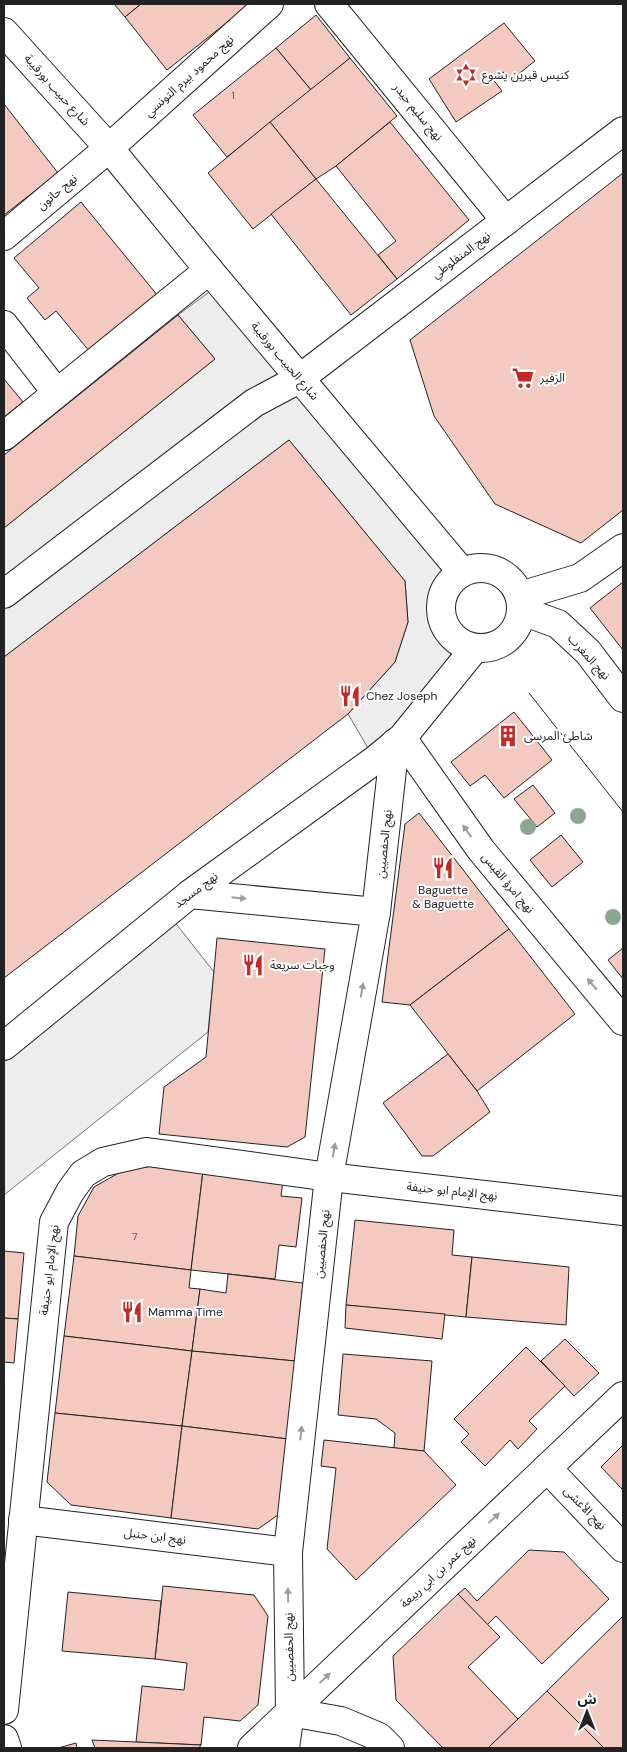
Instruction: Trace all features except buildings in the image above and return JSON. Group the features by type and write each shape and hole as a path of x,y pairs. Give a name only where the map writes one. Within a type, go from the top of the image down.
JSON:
{"street":[{"name":"نهج محمود بيرم التونسي","path":"109,148 269,4"},
{"name":"نهج سليم حيدر","path":"329,4 506,221"},
{"name":"شارع حبيب بورقيبة","path":"6,35 109,148"},
{"name":"نهج المنفلوطي","path":"4,594 254,403 299,378 623,132"},
{"name":"نهج حانون","path":"4,236 109,148"},
{"name":"شارع الحبيب بورقيبة","path":"109,148 462,572"},
{"path":"4,436 209,270"},
{"path":"4,325 57,392"},
{"path":"521,604 580,578 623,548"},
{"path":"475,568 489,568 503,574 513,583 521,604 520,622 514,632 507,640 497,646 486,648 475,648 455,639 445,628 441,612 442,597 450,582 462,572 475,568"},
{"name":"نهج المغرب","path":"521,604 558,624 588,652 623,698"},
{"name":"نهج مسجد","path":"4,1046 190,894 376,760 398,741 475,648"},
{"name":"نهج الحفصيين","path":"285,1748 290,1712 288,1552 329,1177 376,912 398,741"},
{"name":"نهج امرؤ القيس","path":"398,741 481,850 623,1021"},
{"path":"190,894 376,912"},
{"name":"نهج الإمام ابو حنيفة","path":"4,1710 54,1222 70,1192 83,1174 103,1162 147,1152 329,1177 623,1210"},
{"name":"نهج عمر بن ابي ربيعة","path":"252,1748 623,1396"},
{"name":"نهج الأعشى","path":"547,1468 623,1548"},
{"name":"نهج ابن حنبل","path":"22,1520 288,1552"},
{"path":"290,1712 341,1721 379,1737 390,1748"},
{"path":"4,1738 7,1748"}],"shaded area":[{"path":"220,284 456,577 450,582 442,597 442,620 445,628 455,639 475,648 375,760 348,714 395,662 408,622 405,581 289,440 4,657 4,528 215,359 178,315"},
{"path":"170,916 214,972 208,1032 4,1195 4,1048"}],"tram line":[{"path":"529,693 623,812"}],"place":[{"name":"كنيس قيرين يشوع","path":"466,75"},
{"name":"الزفير","path":"523,378"},
{"name":"Chez Joseph","path":"350,696"},
{"name":"شاطئ المرسى","path":"508,736"},
{"name":"Baguette & Baguette","path":"443,868"},
{"name":"وجبات سريعة","path":"253,965"},
{"name":"Mamma Time","path":"132,1312"}]}
